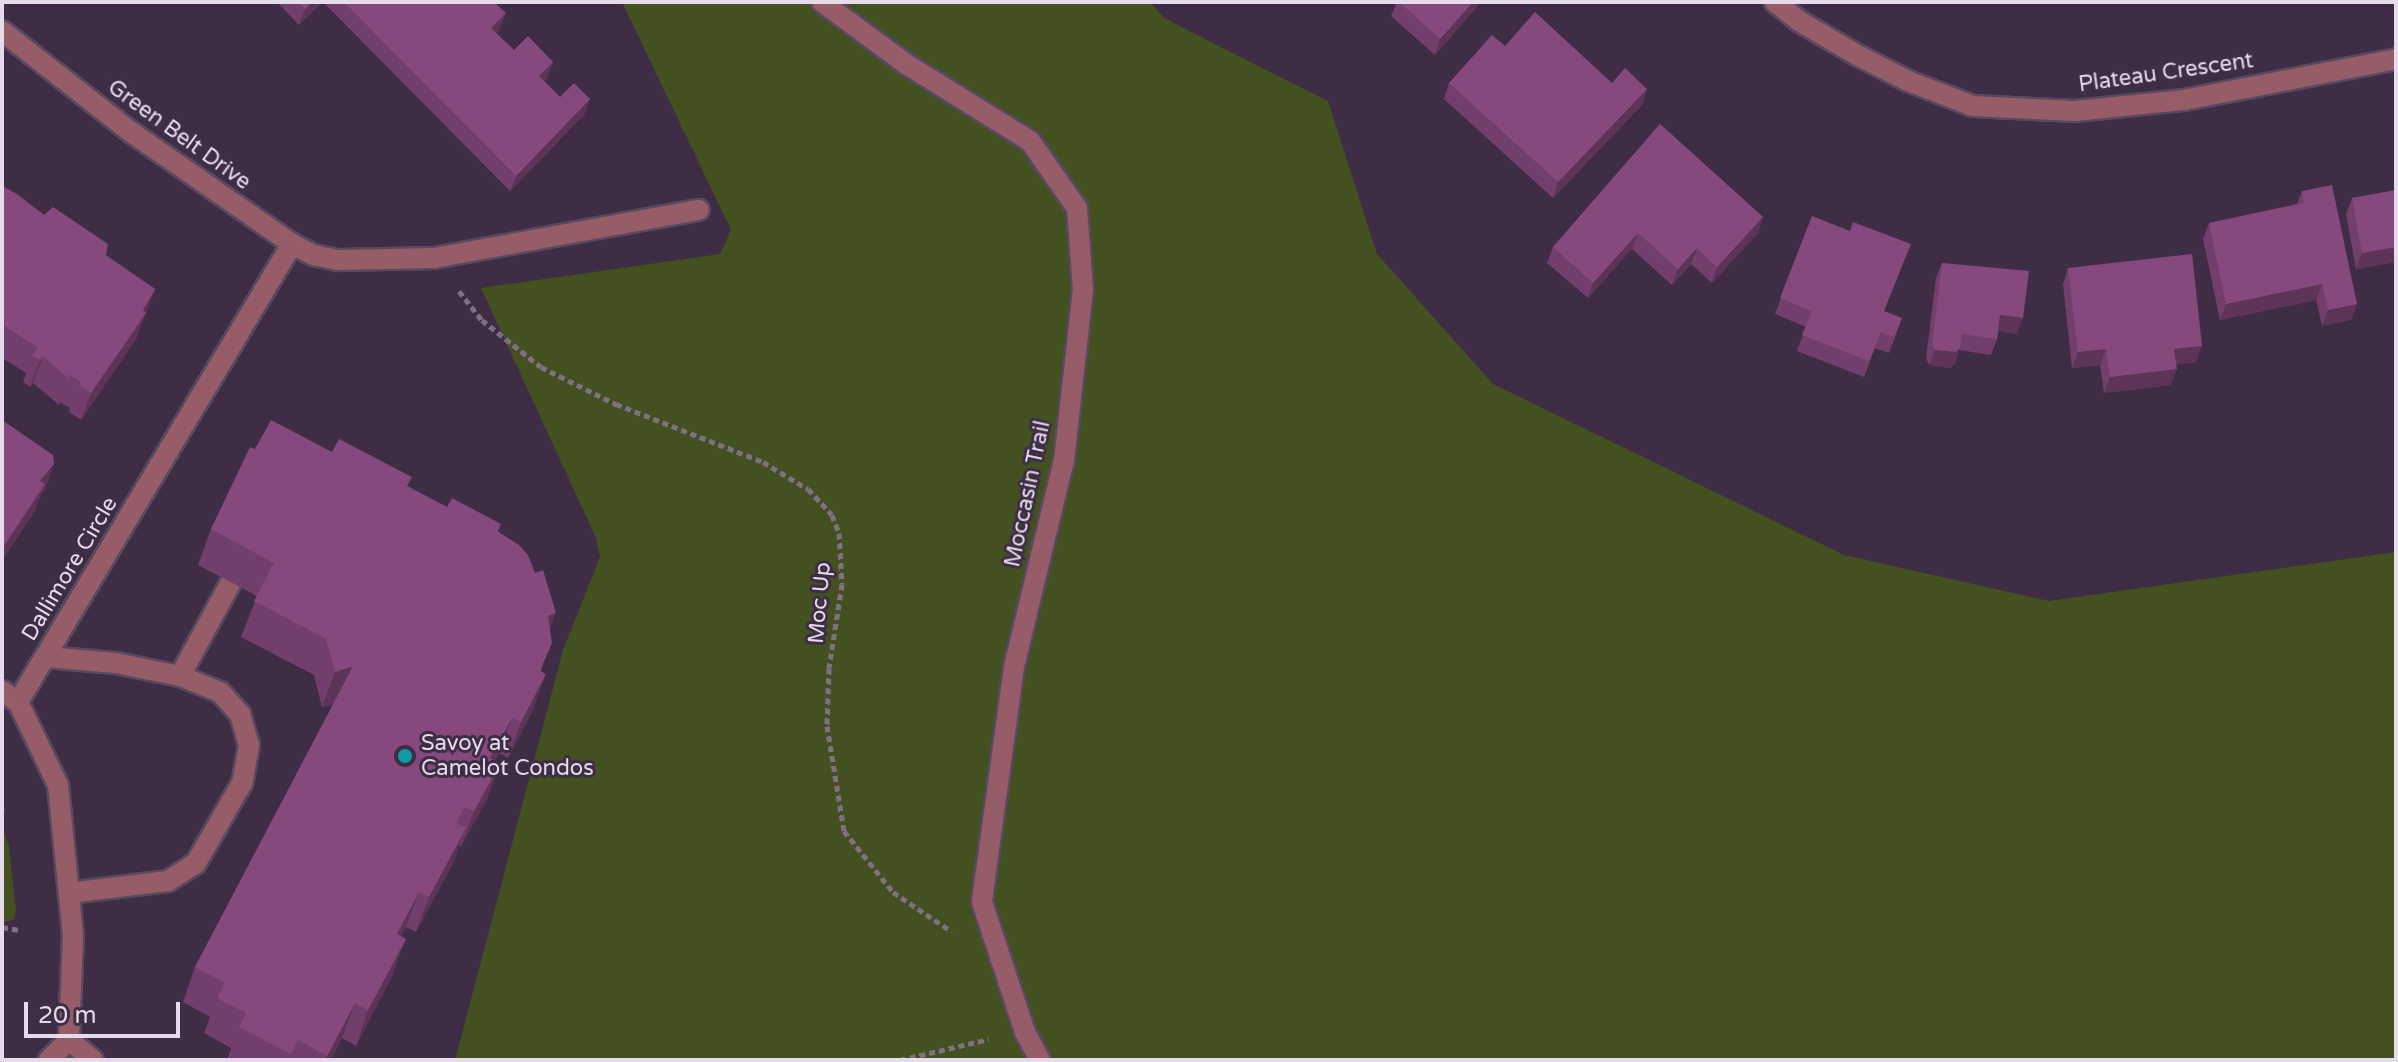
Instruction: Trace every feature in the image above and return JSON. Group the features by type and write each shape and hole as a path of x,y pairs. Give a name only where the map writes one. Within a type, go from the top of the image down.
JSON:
{"street":[{"name":"Moccasin Trail","path":"822,2 906,64 1030,141 1077,208 1083,289 1064,460 1014,667 982,902 1025,1032 1040,1060"},
{"name":"Plateau Crescent","path":"1775,2 1799,21 1857,55 1908,81 1973,106 2075,111 2184,100 2396,59"},
{"name":"Green Belt Drive","path":"2,31 131,132 292,244 314,255 338,260 434,258 699,210"},
{"name":"Dallimore Circle","path":"69,1040 73,935 58,785 10,696 45,657 292,244"},
{"path":"180,676 231,582"},
{"path":"45,657 116,663 180,676 220,692 240,714 249,745 242,783 196,863 168,881 69,893"},
{"path":"49,1060 69,1040 93,1060"}],"path":[{"name":"Moc Up","path":"434,258 482,320 541,367 616,404 763,462 808,489 832,515 839,533 842,584 829,668 827,726 844,831 893,892 937,924 1000,956"},
{"path":"2,927 19,930"},
{"path":"900,1060 1025,1032"}],"green space":[{"path":"622,2 1150,2 1164,18 1328,101 1377,254 1493,384 1844,555 2049,601 2396,552 2396,1060 455,1060 563,650 600,557 596,538 481,288 720,254 731,230"},
{"path":"2,827 9,846 16,912 14,919 7,922 2,921"}],"building":[{"path":"298,2 312,2 305,9"},
{"path":"344,2 494,2 506,13 491,28 514,50 528,36 553,62 539,76 560,97 574,83 590,99 516,176"},
{"path":"1399,2 1473,2 1440,39"},
{"path":"1535,12 1612,83 1625,68 1647,89 1558,182 1449,83 1492,35 1505,46"},
{"path":"1660,124 1763,217 1717,267 1697,248 1678,269 1638,233 1593,283 1553,247"},
{"path":"2332,185 2357,304 2328,310 2322,284 2226,304 2209,223 2304,203 2302,191"},
{"path":"2,186 44,215 53,207 108,244 106,255 155,289 143,310 146,313 91,393 79,385 81,382 70,375 68,378 43,356 40,360 32,356 38,348 2,324"},
{"path":"2396,190 2396,247 2362,253 2352,198"},
{"path":"1812,216 1850,231 1853,222 1911,244 1884,311 1902,318 1894,337 1881,332 1869,361 1802,335 1812,311 1780,298"},
{"path":"2192,254 2202,346 2174,349 2177,369 2110,377 2106,349 2078,352 2068,268"},
{"path":"1942,263 2029,271 2023,318 2000,315 1997,339 1962,334 1960,348 1956,352 1935,350 1932,342"},
{"path":"2,420 53,455 54,464 40,481 45,484 2,549"},
{"name":"Savoy at Camelot Condos","path":"271,420 332,452 339,439 412,477 407,486 447,507 452,498 501,524 497,531 519,545 528,555 535,573 543,570 556,613 548,616 552,643 540,671 546,674 521,722 512,718 490,758 500,764 474,811 465,807 456,823 466,828 429,897 419,892 397,934 406,939 368,1010 355,1003 327,1056 298,1040 291,1054 239,1027 246,1013 217,998 225,983 195,967 353,666 335,672 326,639 254,601 274,563 211,529 250,447 255,449"}],"place":[{"name":"Savoy at Camelot Condos","path":"405,756"}]}
